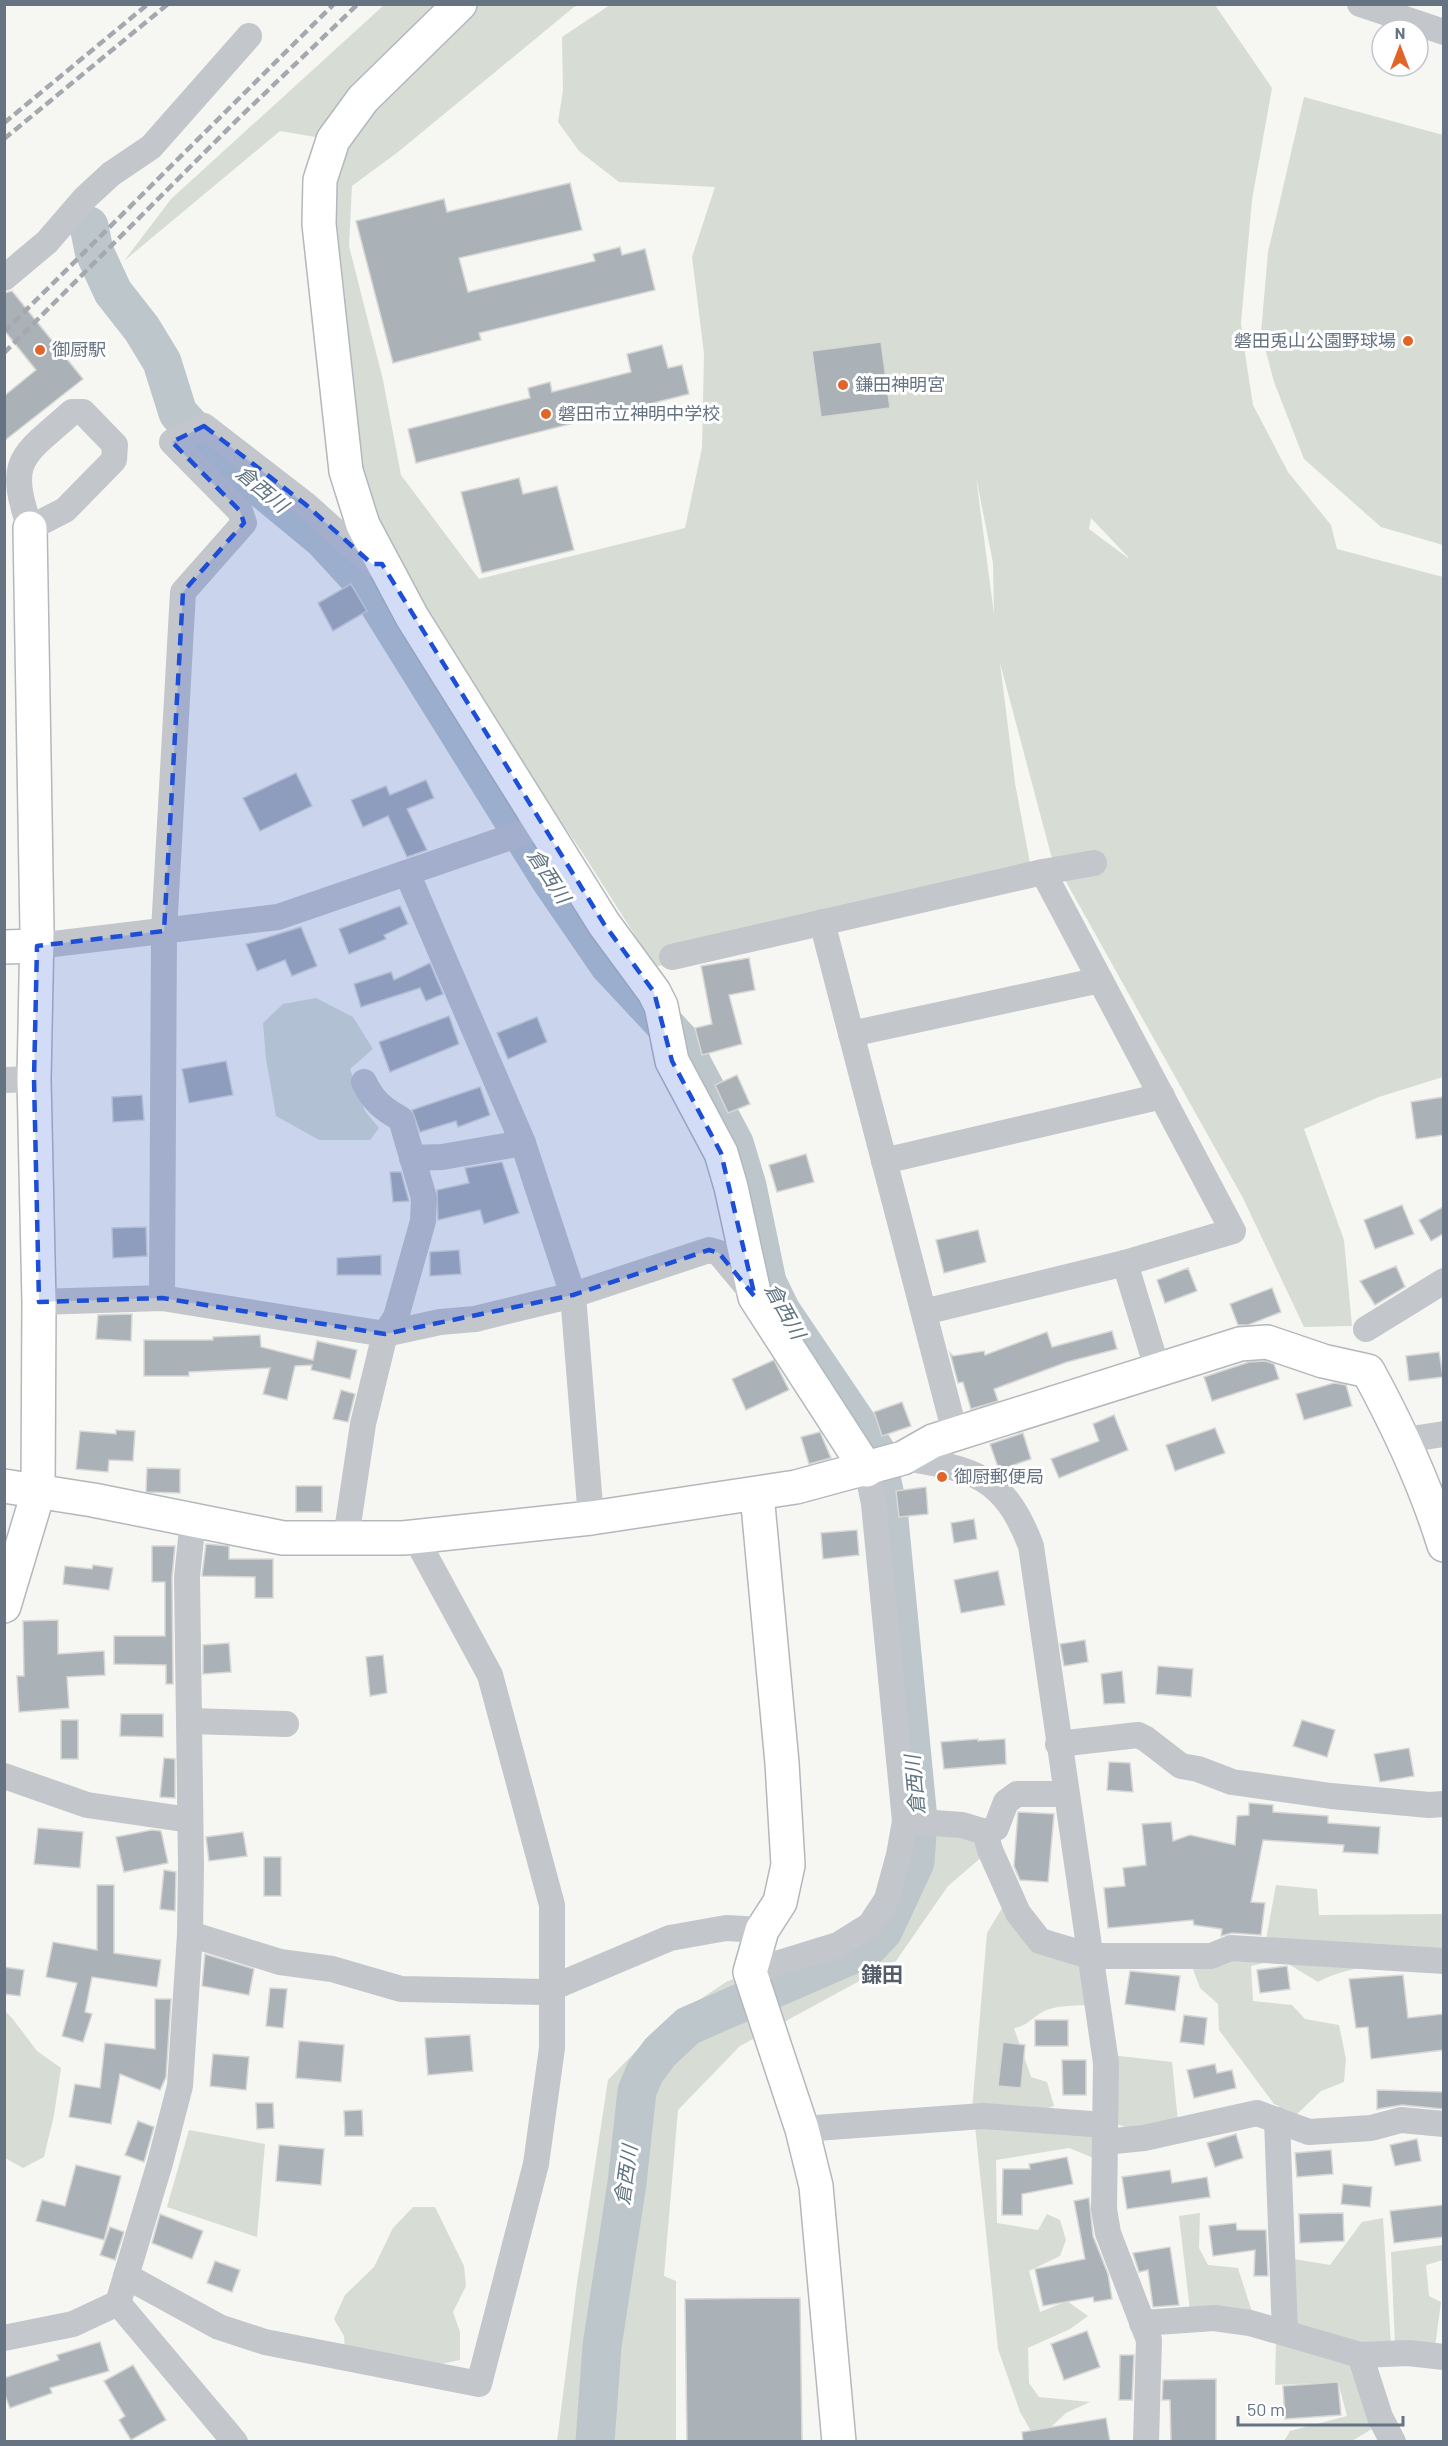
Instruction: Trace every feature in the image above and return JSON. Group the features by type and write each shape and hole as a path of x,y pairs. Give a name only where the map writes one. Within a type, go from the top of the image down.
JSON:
{"street":[{"path":"460,4 363,99 333,140 320,180 319,224 346,471 363,525 382,564 604,924 661,1006 672,1061 721,1153 731,1187 755,1297"},
{"path":"1360,4 1443,32"},
{"path":"4,278 47,242 85,198 111,174 151,147 249,36"},
{"path":"4,1606 38,1493 39,1302 19,1079 37,946 30,528 13,461 24,456 72,412 83,412 116,445 114,460 65,510 30,528"},
{"path":"162,1298 164,931 183,592 244,523 240,511 172,442 204,426 306,504 372,564 382,564"},
{"path":"4,506 30,528"},
{"path":"4,947 37,946 278,917 543,825"},
{"path":"672,957 1043,872 1094,863"},
{"path":"924,1312 1125,1263 1233,1231 1043,872"},
{"path":"407,873 523,1143 573,1295 591,1518"},
{"path":"822,922 955,1433"},
{"path":"851,1034 1100,980"},
{"path":"346,1538 363,1424 385,1334 396,1317 423,1221 424,1198 401,1119 382,1108 371,1098 364,1082"},
{"path":"884,1161 1162,1096"},
{"path":"412,1158 442,1157 523,1143"},
{"path":"39,1302 162,1298 385,1334 440,1322 475,1319 573,1295 708,1250 719,1253 755,1297 867,1470 874,1504 905,1821 887,1899 870,1925 838,1945 752,1979"},
{"path":"1125,1263 1157,1368"},
{"path":"1366,1329 1443,1281"},
{"path":"4,1486 93,1500 283,1538 415,1537 591,1518 757,1494 867,1470 903,1458 933,1441 955,1433 1157,1368 1240,1344 1267,1342 1323,1361 1368,1371 1405,1440 1432,1505 1443,1545"},
{"path":"1405,1440 1443,1434"},
{"path":"903,1458 951,1466 994,1484 1020,1516 1032,1546 1058,1744 1106,2063 1104,2209 1108,2233 1149,2340 1146,2442"},
{"path":"757,1494 782,1763 788,1865 780,1902 762,1930 752,1979 802,2129 816,2186 839,2442"},
{"path":"4,2338 73,2324 118,2303 160,2163 180,2086 190,1935 187,1577 193,1520"},
{"path":"126,2276 219,2327 265,2342 479,2384 536,2164 552,2048 552,1905 490,1676 415,1537"},
{"path":"190,1721 286,1724"},
{"path":"1058,1744 1137,1736 1146,1739 1181,1766 1232,1782 1331,1796 1429,1805 1443,1804"},
{"path":"4,1776 87,1805 190,1820"},
{"path":"905,1821 962,1826 985,1832 996,1828 1006,1802 1017,1794 1066,1794"},
{"path":"985,1832 990,1850 1018,1913 1040,1941 1090,1956 1211,1956 1232,1948 1443,1961"},
{"path":"190,1935 280,1962 332,1969 401,1989 542,1992 670,1938 726,1928 762,1930"},
{"path":"802,2129 983,2116 1144,2138 1257,2113 1310,2132 1371,2128 1401,2120 1443,2124"},
{"path":"1277,2120 1285,2333"},
{"path":"118,2303 235,2442"},
{"path":"1142,2323 1214,2318 1250,2323 1360,2355 1408,2354 1443,2357"},
{"path":"1360,2355 1380,2417 1393,2442"}],"highlighted area":[{"path":"204,426 305,504 372,564 382,564 604,924 654,992 672,1061 721,1153 755,1297 719,1253 709,1250 573,1295 385,1334 162,1298 39,1302 34,1079 37,946 164,931 183,592 244,523 240,511 172,442"}],"shaded area":[{"path":"384,5 581,5 574,7 398,152 352,186 349,246 383,380 401,475 479,579 685,528 702,448 704,354 692,257 715,187 619,182 579,151 558,122 563,90 562,37 610,5 1215,5 1272,88 1252,200 1241,323 1253,405 1288,472 1331,525 1337,549 1443,577 1443,1077 1379,1097 1304,1129 1344,1240 1352,1326 1304,1327 1243,1198 1051,855 1000,663 1015,783 1032,874 777,933 655,967 582,852 509,747 367,519 324,270 333,140 280,131 124,261 171,199","holes":["976,477 993,563 994,614","1091,518 1128,557 1128,558 1089,529"]},
{"path":"1304,97 1443,135 1443,545 1381,527 1304,459 1274,382 1261,333 1268,252"},
{"path":"316,998 353,1017 373,1049 350,1069 365,1111 379,1128 370,1140 319,1140 276,1116 266,1059 263,1023 283,1004"},
{"path":"905,1821 962,1825 990,1850 948,1886 896,1961 740,2046 678,2110 664,2276 676,2281 676,2441 557,2442 577,2283 608,2080 660,2026 726,1982 870,1925"},
{"path":"1276,1885 1317,1889 1319,1915 1443,1914 1443,1961 1363,1968 1347,1971 1318,1982 1280,1959 1251,1966 1253,2001 1292,2005 1305,2019 1339,2025 1346,2059 1344,2082 1321,2091 1296,2115 1274,2104 1219,2030 1218,2004 1200,1988 1190,1961 1264,1950"},
{"path":"1010,1895 1040,1941 1090,1956 1087,2005 1050,2009 1025,2025 1014,2028 1031,2077 1047,2082 1054,2106 1018,2118 972,2109 987,1933"},
{"path":"5,2011 37,2051 61,2068 54,2115 44,2157 23,2168 5,2158"},
{"path":"1111,2055 1172,2062 1179,2131 1132,2130 1110,2121"},
{"path":"974,2116 1099,2125 1096,2159 1069,2148 996,2160 997,2223 1038,2230 1047,2214 1060,2220 1066,2240 1060,2256 1029,2271 1040,2312 1067,2301 1088,2316 1070,2329 1028,2348 1029,2383 1039,2397 1090,2402 1066,2413 1051,2427 1053,2441 1031,2431 1020,2412 998,2349"},
{"path":"189,2130 265,2144 257,2237 167,2207"},
{"path":"413,2207 435,2207 464,2266 466,2286 453,2312 460,2332 460,2360 432,2366 345,2349 344,2336 334,2319 345,2295 374,2267 393,2228"},
{"path":"1200,2213 1199,2248 1208,2265 1238,2268 1253,2315 1190,2311 1179,2216"},
{"path":"1383,2218 1391,2345 1364,2346 1289,2324 1288,2258 1330,2265 1362,2222"},
{"path":"1443,2245 1443,2260 1426,2265 1429,2296 1441,2302 1435,2347 1395,2345 1391,2252"},
{"path":"1276,2341 1351,2363 1377,2426 1352,2441 1284,2441 1290,2431 1347,2416 1338,2382 1275,2385"}],"building":[{"path":"570,183 582,230 459,258 468,292 595,261 593,254 620,247 622,255 645,249 655,290 479,333 481,340 393,363 356,221 444,199 447,212"},
{"name":"御厨駅","path":"12,291 83,379 4,441 4,396 36,370 4,330 4,293"},
{"path":"881,342 890,408 821,417 812,351"},
{"path":"662,345 668,368 682,365 689,394 416,463 408,429 530,398 528,388 550,382 552,392 631,372 627,354"},
{"path":"519,478 523,494 557,486 574,550 482,573 461,492"},
{"path":"351,584 367,611 333,631 318,603"},
{"path":"296,773 312,806 260,831 243,798"},
{"path":"426,780 434,798 407,809 427,850 407,857 388,816 363,827 351,800 386,786 390,795"},
{"path":"400,906 408,924 384,935 386,939 349,954 339,929"},
{"path":"301,927 317,966 292,976 285,960 257,971 246,944"},
{"path":"749,958 755,990 729,995 742,1044 702,1055 695,1028 712,1024 701,966"},
{"path":"430,963 443,994 426,1001 420,988 361,1007 354,984 391,972 394,980"},
{"path":"449,1016 459,1044 390,1072 379,1042"},
{"path":"537,1017 547,1042 508,1059 497,1033"},
{"path":"226,1061 233,1095 189,1103 182,1069"},
{"path":"737,1075 750,1104 728,1113 715,1085"},
{"path":"480,1087 490,1115 458,1127 456,1121 420,1132 412,1110"},
{"path":"142,1095 144,1120 113,1122 112,1097"},
{"path":"1443,1097 1443,1135 1416,1139 1411,1102"},
{"path":"806,1154 814,1182 777,1192 769,1165"},
{"path":"502,1162 519,1213 484,1224 480,1210 438,1220 437,1190 469,1183 465,1168"},
{"path":"390,1172 401,1172 409,1201 393,1202"},
{"path":"1402,1205 1414,1234 1375,1249 1364,1220"},
{"path":"1443,1207 1443,1234 1431,1241 1419,1220"},
{"path":"146,1227 147,1256 113,1258 112,1228"},
{"path":"978,1230 986,1262 944,1273 936,1240"},
{"path":"459,1250 461,1274 430,1276 430,1252"},
{"path":"381,1255 381,1275 337,1275 337,1258"},
{"path":"1396,1266 1405,1287 1375,1305 1360,1281"},
{"path":"1188,1268 1197,1291 1165,1303 1157,1280"},
{"path":"1272,1288 1281,1312 1248,1325 1238,1325 1230,1304"},
{"path":"132,1314 131,1341 96,1339 98,1315"},
{"path":"1112,1331 1117,1349 1067,1362 994,1389 998,1401 971,1409 963,1382 958,1383 950,1353 953,1356 984,1351 985,1355 1047,1332 1052,1347"},
{"path":"260,1335 261,1347 313,1360 317,1341 357,1350 350,1379 311,1370 312,1365 295,1366 287,1400 263,1394 270,1368 189,1372 189,1376 144,1376 144,1340 213,1340 213,1337"},
{"path":"1439,1352 1443,1377 1409,1381 1406,1356"},
{"path":"774,1360 789,1390 746,1410 732,1379"},
{"path":"1265,1361 1274,1364 1279,1379 1212,1401 1204,1377 1249,1362"},
{"path":"1334,1383 1346,1385 1352,1406 1304,1420 1296,1394"},
{"path":"341,1390 355,1394 348,1422 333,1419"},
{"path":"902,1402 911,1426 882,1436 874,1412"},
{"path":"1114,1415 1128,1450 1059,1478 1051,1459 1099,1441 1093,1424"},
{"path":"1215,1428 1225,1453 1175,1471 1166,1445"},
{"path":"116,1430 135,1431 133,1461 109,1460 108,1472 76,1469 80,1431 116,1434"},
{"path":"820,1432 831,1458 809,1464 801,1437"},
{"path":"1023,1433 1031,1459 999,1470 990,1444"},
{"path":"147,1468 180,1469 180,1493 146,1492"},
{"path":"296,1486 322,1486 322,1512 296,1512"},
{"path":"926,1487 928,1514 899,1517 896,1491"},
{"path":"974,1519 977,1539 954,1543 951,1523"},
{"path":"857,1530 859,1555 823,1559 821,1533"},
{"path":"206,1544 229,1546 229,1559 273,1559 273,1598 255,1598 255,1577 202,1576"},
{"path":"152,1546 175,1546 172,1577 173,1684 166,1684 166,1665 114,1664 114,1636 165,1636 165,1582 152,1582"},
{"path":"93,1565 113,1568 109,1590 63,1584 65,1566 92,1569"},
{"path":"998,1571 1005,1605 961,1613 954,1580"},
{"path":"58,1620 58,1654 104,1651 105,1675 67,1677 69,1708 19,1712 17,1676 24,1676 23,1621"},
{"path":"1085,1640 1088,1662 1064,1666 1060,1644"},
{"path":"229,1643 231,1672 203,1674 203,1645"},
{"path":"383,1655 387,1693 370,1696 366,1657"},
{"path":"1158,1666 1193,1669 1191,1697 1156,1694"},
{"path":"1122,1671 1125,1703 1104,1704 1101,1674"},
{"path":"121,1714 163,1714 163,1737 120,1736"},
{"path":"61,1720 78,1720 78,1759 61,1759"},
{"path":"1302,1720 1335,1730 1327,1757 1293,1746"},
{"path":"978,1739 978,1741 1005,1739 1006,1764 944,1769 941,1742"},
{"path":"1409,1748 1414,1776 1380,1782 1374,1754"},
{"path":"164,1758 175,1759 175,1798 160,1797"},
{"path":"1109,1762 1130,1763 1133,1792 1107,1790"},
{"path":"1249,1803 1273,1805 1273,1812 1328,1816 1328,1823 1380,1827 1378,1854 1343,1852 1344,1845 1263,1840 1251,1902 1265,1903 1261,1935 1232,1933 1221,1936 1222,1929 1194,1925 1193,1920 1108,1928 1104,1888 1125,1886 1123,1868 1146,1865 1142,1824 1171,1822 1173,1841 1190,1835 1235,1845 1237,1816 1249,1815"},
{"path":"1018,1812 1054,1814 1048,1882 1020,1880 1014,1866"},
{"path":"38,1828 83,1832 80,1868 34,1864"},
{"path":"152,1830 161,1831 168,1863 124,1872 116,1837"},
{"path":"243,1832 247,1856 209,1861 206,1837"},
{"path":"264,1857 281,1857 281,1896 264,1896"},
{"path":"164,1870 176,1872 175,1911 160,1909"},
{"path":"97,1885 114,1885 114,1953 161,1960 157,1987 92,1977 85,2012 92,2014 83,2042 62,2036 77,1983 46,1977 53,1942 97,1950"},
{"path":"205,1954 254,1969 249,1995 202,1986"},
{"path":"1287,1966 1290,1989 1260,1993 1257,1970"},
{"path":"4,1967 24,1970 20,1996 4,1994"},
{"path":"1130,1971 1180,1976 1175,2011 1125,2004"},
{"path":"1403,1975 1408,2018 1443,2014 1443,2050 1371,2059 1368,2027 1356,2028 1349,1979"},
{"path":"270,1988 287,1989 283,2028 266,2026"},
{"path":"155,1999 171,1999 166,2077 160,2090 120,2074 111,2124 69,2117 75,2084 100,2088 105,2043 155,2049"},
{"path":"1184,2015 1207,2018 1204,2045 1180,2042"},
{"path":"1035,2020 1068,2020 1068,2046 1035,2046"},
{"path":"470,2035 473,2071 428,2075 425,2038"},
{"path":"299,2041 344,2045 341,2082 296,2078"},
{"path":"1003,2042 1025,2045 1021,2088 998,2086"},
{"path":"213,2054 249,2057 246,2090 210,2086"},
{"path":"1062,2060 1086,2060 1086,2095 1063,2095"},
{"path":"1215,2064 1217,2073 1232,2070 1236,2088 1194,2098 1187,2070"},
{"path":"1377,2090 1443,2092 1443,2109 1402,2105 1377,2109"},
{"path":"256,2103 273,2103 274,2128 257,2129"},
{"path":"362,2110 363,2136 345,2136 344,2111"},
{"path":"138,2121 154,2127 144,2162 125,2155"},
{"path":"1236,2134 1243,2158 1215,2167 1207,2143"},
{"path":"1417,2139 1421,2161 1395,2166 1390,2145"},
{"path":"279,2145 324,2149 321,2185 276,2181"},
{"path":"1331,2150 1333,2174 1297,2177 1295,2153"},
{"path":"1067,2157 1073,2184 1022,2194 1022,2215 1002,2215 1003,2169 1030,2169 1029,2164"},
{"path":"76,2165 121,2176 104,2240 36,2221 42,2200 65,2206"},
{"path":"1170,2170 1172,2183 1207,2177 1210,2197 1127,2209 1122,2177"},
{"path":"1343,2184 1372,2187 1370,2207 1341,2204"},
{"path":"1089,2198 1093,2236 1108,2274 1112,2299 1094,2302 1093,2297 1043,2306 1035,2269 1085,2259 1074,2201"},
{"path":"1443,2205 1443,2237 1394,2243 1390,2211"},
{"path":"1343,2213 1344,2241 1300,2243 1299,2214"},
{"path":"160,2214 203,2231 192,2259 152,2243"},
{"path":"1236,2223 1237,2230 1266,2230 1268,2276 1254,2276 1255,2250 1213,2256 1209,2226"},
{"path":"110,2227 124,2232 115,2260 100,2255"},
{"path":"1170,2247 1179,2305 1153,2307 1148,2270 1139,2272 1133,2253"},
{"path":"215,2261 240,2270 232,2292 207,2283"},
{"path":"800,2298 802,2442 687,2442 685,2299"},
{"path":"1087,2331 1100,2367 1064,2380 1051,2344"},
{"path":"100,2342 109,2371 50,2388 52,2393 10,2408 4,2393 4,2378 59,2360 57,2355"},
{"path":"1120,2355 1134,2355 1132,2400 1119,2400"},
{"path":"133,2365 166,2420 131,2440 119,2420 125,2416 104,2381"},
{"path":"1216,2379 1216,2442 1171,2442 1170,2400 1162,2400 1163,2380"},
{"path":"1338,2382 1341,2415 1285,2419 1283,2386"},
{"path":"1106,2418 1110,2442 1023,2442 1022,2432"}],"waterway":[{"name":"倉西川","path":"89,226 94,251 113,292 142,329 162,362 178,413 202,439 323,539 370,590 550,879 609,965 680,1041 734,1143 747,1186 767,1282 781,1311 875,1450 888,1509 918,1820 915,1862 883,1931 867,1948 688,2026 660,2052 645,2072 637,2091 627,2183 602,2346 595,2442"}],"railway":[{"path":"4,123 148,4"},
{"path":"4,139 168,4"},
{"path":"4,332 334,4"},
{"path":"4,353 238,119 358,4"}],"place":[{"name":"磐田兎山公園野球場","path":"1408,341"},
{"name":"御厨駅","path":"40,350"},
{"name":"鎌田神明宮","path":"843,385"},
{"name":"磐田市立神明中学校","path":"546,414"},
{"name":"御厨郵便局","path":"942,1477"}],"district":[{"name":"鎌田","path":"882,1975"}]}
